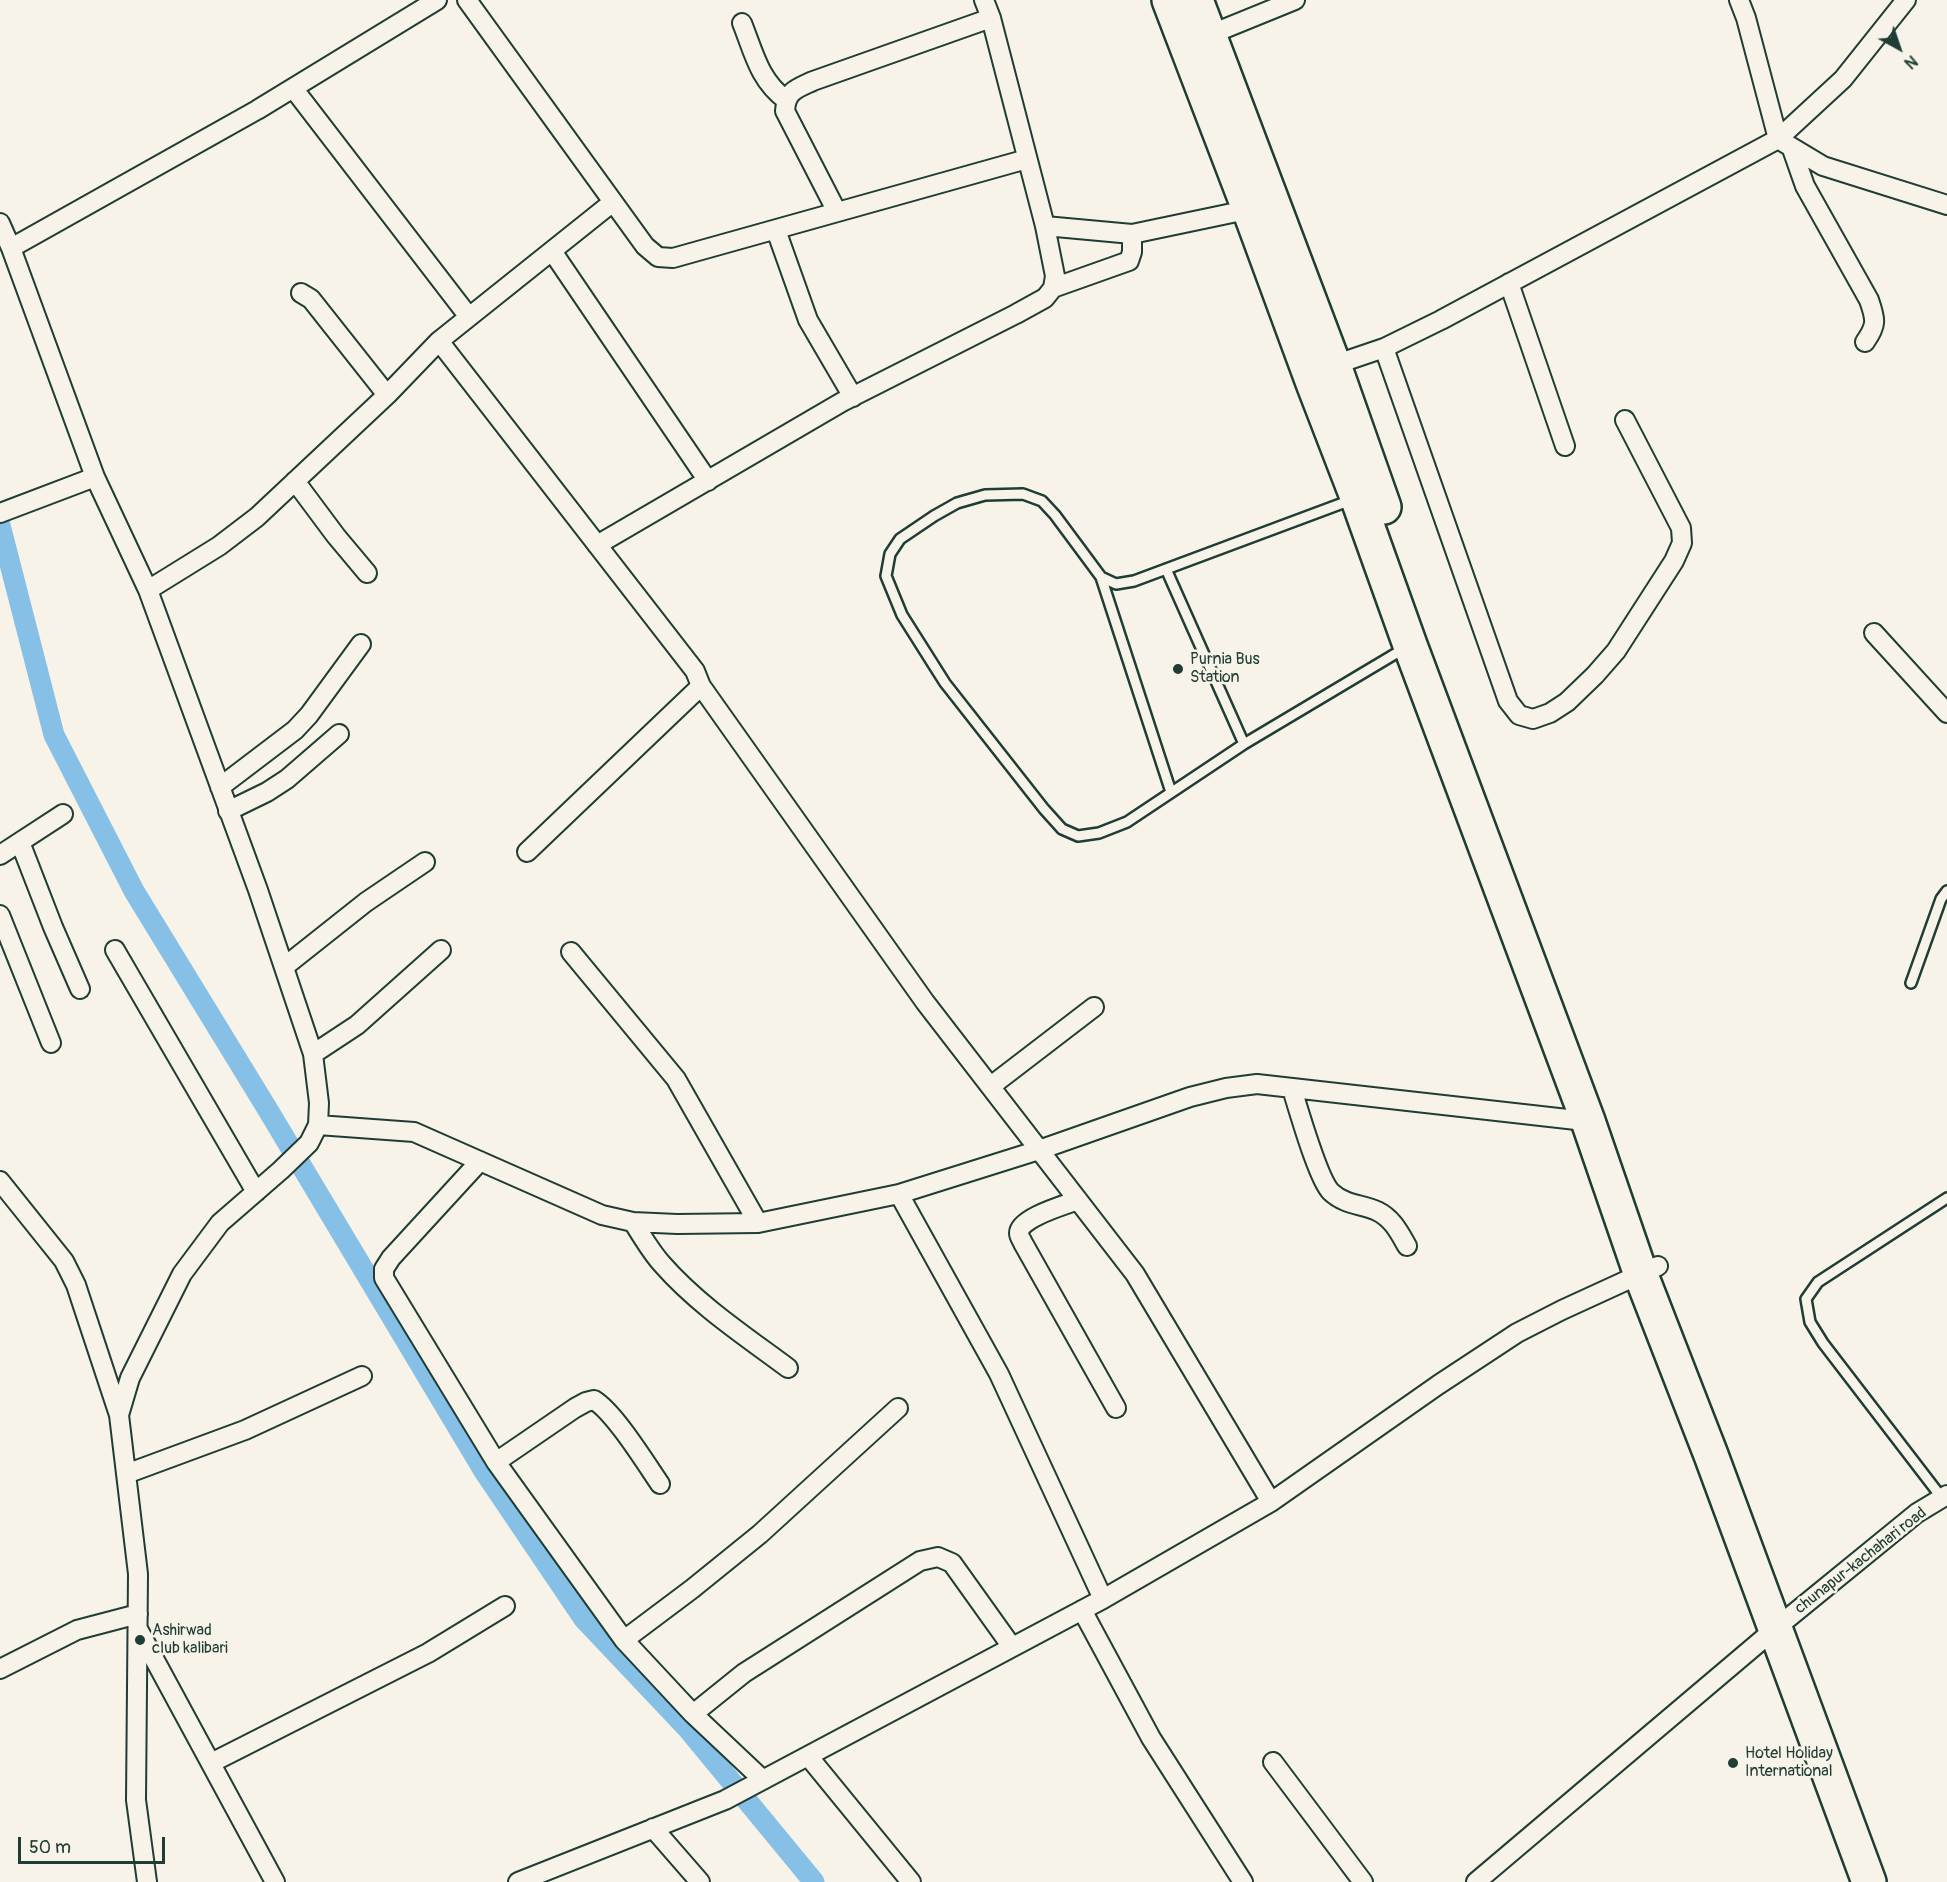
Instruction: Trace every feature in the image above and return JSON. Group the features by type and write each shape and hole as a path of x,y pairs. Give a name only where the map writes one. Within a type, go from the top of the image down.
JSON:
{"highway":[{"path":"1170,0 1261,207 1334,365 1410,645 1596,1122"},
{"path":"1196,0 1209,35 1313,383 1368,493 1430,642 1650,1271 1784,1621 1888,1882"},
{"path":"1784,1621 1869,1882"}],"street":[{"path":"11,248 293,88 437,0"},
{"path":"467,0 645,246 658,257 673,258 1027,159"},
{"path":"597,545 853,397 1046,298 1053,288 1055,276 1045,226 991,18 984,0"},
{"path":"1209,35 1295,0"},
{"path":"1739,0 1785,144 1805,186 1869,300 1874,314 1875,327 1865,342"},
{"path":"1334,365 1384,348 1785,144 1843,79 1906,0"},
{"path":"837,213 786,111 786,100 794,90 813,81 991,18"},
{"path":"742,23 764,77 773,90 786,100"},
{"path":"293,88 469,317"},
{"path":"1785,144 1823,166 1947,205"},
{"path":"148,590 219,546 258,517 387,395 439,341 613,202"},
{"path":"1045,226 1132,234 1261,207"},
{"path":"0,223 95,477 148,590 258,890 313,1054 319,1103 318,1125 309,1143 220,1223 182,1274 130,1378 119,1415"},
{"path":"776,230 808,320 853,397"},
{"path":"1053,288 1129,261 1132,252 1132,234"},
{"path":"552,251 708,481"},
{"path":"1509,284 1565,446"},
{"path":"301,293 311,299 387,395"},
{"path":"439,341 694,671 701,686 925,1002 1136,1274 1271,1502"},
{"path":"1384,348 1509,701 1519,715 1533,719 1550,712 1567,702 1595,675 1616,651 1674,561 1682,543 1681,528 1625,420"},
{"path":"3,512 95,477"},
{"path":"295,481 336,536 368,573"},
{"path":"1874,633 1947,713"},
{"path":"220,787 295,730 309,715 361,644"},
{"path":"527,852 701,686"},
{"path":"228,812 287,779 339,734"},
{"path":"0,855 63,814"},
{"path":"20,842 80,989"},
{"path":"284,967 366,902 425,862"},
{"path":"0,915 51,1043"},
{"path":"115,950 256,1192"},
{"path":"313,1054 357,1025 441,950"},
{"path":"571,952 676,1078 758,1223"},
{"path":"991,1086 1094,1007"},
{"path":"318,1125 414,1132 602,1215 633,1222 676,1224 758,1223 899,1194 1039,1150 1190,1097 1226,1088 1257,1084 1596,1122"},
{"path":"1292,1089 1325,1185 1344,1202 1377,1211 1388,1218 1407,1245"},
{"path":"480,1161 391,1258 384,1269 384,1278 496,1462 624,1640 757,1783"},
{"path":"0,1181 64,1261 76,1285 119,1415 138,1574 136,1800 147,1882"},
{"path":"899,1194 999,1374 1103,1599"},
{"path":"1078,1200 1031,1218 1022,1225 1019,1233 1116,1408"},
{"path":"633,1222 660,1263 687,1289 711,1311 788,1368"},
{"path":"518,1882 725,1800 1103,1599 1271,1502 1517,1333 1562,1310 1650,1271"},
{"path":"126,1474 245,1430 362,1376"},
{"path":"496,1462 576,1408 594,1400 614,1420 660,1484"},
{"path":"624,1640 692,1589 759,1534 898,1408"},
{"name":"chunapur-kachahari road","path":"1476,1882 1784,1621 1917,1513 1944,1496"},
{"path":"693,1714 744,1673 920,1561 938,1557 952,1563 1012,1647"},
{"path":"211,1763 428,1653 505,1606"},
{"path":"1082,1610 1151,1738 1243,1882"},
{"path":"0,1669 77,1630 138,1621"},
{"path":"138,1621 275,1882"},
{"path":"808,1756 911,1882"},
{"path":"1273,1762 1363,1882"},
{"path":"654,1828 700,1882"}],"lane":[{"path":"1101,577 1116,584 1134,581 1368,493"},
{"path":"1171,792 1101,577 1042,501 1023,494 985,495 957,503 900,540 890,554 886,576 902,615 945,683 1044,809 1062,829 1078,836 1099,833 1126,822 1244,744 1410,645"},
{"path":"1166,569 1244,744"},
{"path":"1911,983 1941,899 1947,891"},
{"path":"1944,1496 1823,1343 1810,1322 1806,1299 1818,1282 1947,1198"}],"waterway":[{"path":"0,525 54,735 134,891 484,1471 584,1619 688,1729 814,1882"}],"place":[{"name":"Purnia Bus Station","path":"1178,669"},
{"name":"Ashirwad club kalibari","path":"140,1640"},
{"name":"Hotel Holiday International","path":"1733,1763"}]}
